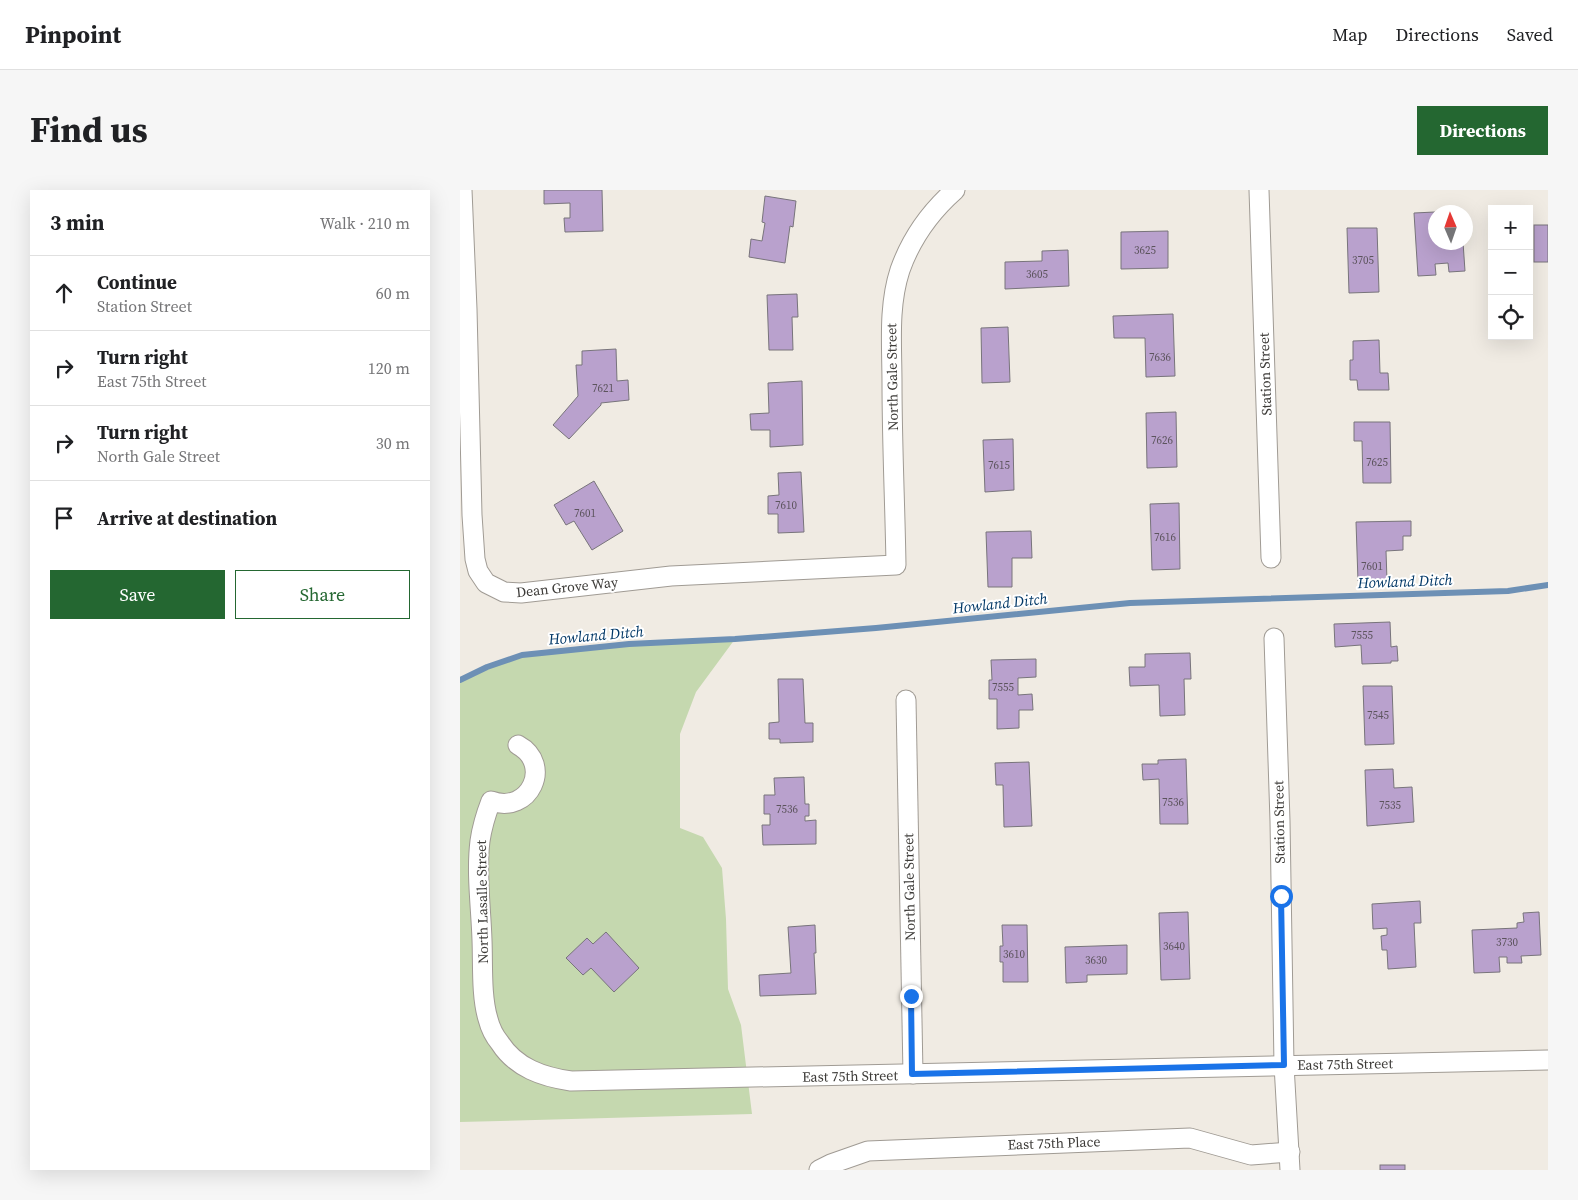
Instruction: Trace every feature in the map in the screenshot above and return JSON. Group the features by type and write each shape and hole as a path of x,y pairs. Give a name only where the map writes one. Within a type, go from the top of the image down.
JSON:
{"street":[{"name":"Dean Grove Way","path":"462,190 472,515 478,571 486,583 504,592 521,594 670,576 896,565"},
{"name":"Station Street","path":"1259,190 1271,558"},
{"name":"North Gale Street","path":"896,565 892,313 900,272 910,246 929,216 949,196"},
{"name":"Station Street","path":"1274,638 1280,821 1284,1065 1290,1161"},
{"name":"North Gale Street","path":"906,700 912,1074"},
{"name":"North Lasalle Street","path":"517,1062 500,1044 488,1019 484,992 479,858 484,822 492,801 500,804 515,802 527,794 534,781 536,772 533,761 526,751 518,745"},
{"name":"East 75th Street","path":"517,1062 530,1070 552,1078 571,1081 1548,1060"},
{"name":"East 75th Place","path":"819,1170 868,1151 1190,1138 1251,1155 1290,1161"}],"green space":[{"path":"735,639 696,692 680,734 680,828 703,837 722,868 728,989 741,1025 752,1114 460,1122 460,680 487,667 522,655 629,644"}],"building":[{"path":"544,190 602,190 603,231 565,232 564,218 570,218 570,203 544,204"},
{"path":"765,196 796,201 793,227 790,226 785,263 749,257 751,239 762,241 765,223 762,222"},
{"path":"1428,212 1428,250 1464,250 1465,271 1449,272 1448,263 1435,264 1436,275 1418,276 1414,213"},
{"path":"1534,225 1548,225 1548,262 1534,262"},
{"path":"1347,228 1377,228 1379,292 1349,293"},
{"path":"1168,231 1168,268 1121,269 1121,232"},
{"path":"1068,250 1069,286 1005,289 1005,262 1042,261 1042,251"},
{"path":"797,294 798,317 792,317 793,350 769,350 767,295"},
{"path":"1173,314 1175,376 1146,377 1145,338 1114,338 1113,316"},
{"path":"1008,327 1010,382 982,383 981,328"},
{"path":"1379,340 1380,373 1388,373 1389,390 1358,390 1357,380 1350,380 1350,360 1353,360 1353,341"},
{"path":"616,349 617,381 628,380 629,400 601,403 569,439 553,425 578,396 576,365 582,365 582,351"},
{"path":"802,381 803,445 770,447 770,430 751,430 750,414 769,413 768,383"},
{"path":"1176,412 1177,467 1147,468 1146,413"},
{"path":"1354,422 1390,422 1391,483 1363,483 1362,441 1354,441"},
{"path":"1013,439 1014,490 985,492 983,440"},
{"path":"801,472 804,532 778,533 778,514 768,514 768,496 779,495 778,473"},
{"path":"594,481 623,531 592,550 574,521 566,525 554,505"},
{"path":"1179,503 1180,569 1152,570 1150,504"},
{"path":"1411,521 1411,536 1403,536 1403,550 1386,551 1387,581 1358,581 1356,522"},
{"path":"1031,531 1032,558 1012,558 1012,587 988,587 986,532"},
{"path":"1390,622 1391,647 1397,646 1398,661 1362,664 1361,645 1335,647 1334,624"},
{"path":"1190,653 1191,679 1184,679 1185,715 1160,716 1159,685 1130,686 1129,667 1145,667 1145,654"},
{"path":"1036,659 1036,677 1018,678 1018,695 1032,694 1033,710 1019,710 1019,728 997,729 997,699 989,699 989,680 992,680 991,660"},
{"path":"778,679 803,679 805,723 813,723 813,742 780,743 780,739 769,739 769,723 779,722"},
{"path":"1363,686 1392,686 1394,744 1365,745"},
{"path":"1186,759 1188,824 1160,824 1159,779 1143,780 1142,764 1158,764 1158,760"},
{"path":"1029,762 1032,826 1004,827 1003,785 996,785 995,763"},
{"path":"1393,769 1394,788 1412,787 1414,822 1367,826 1365,770"},
{"path":"804,777 805,804 809,804 809,816 805,816 805,821 816,820 816,844 763,845 762,825 770,825 770,814 764,814 764,795 775,795 774,778"},
{"path":"1420,901 1421,923 1414,923 1416,967 1388,969 1387,950 1382,950 1381,936 1387,935 1387,928 1373,929 1372,904"},
{"path":"1188,912 1190,979 1161,980 1159,913"},
{"path":"1539,912 1541,955 1521,956 1522,963 1507,963 1507,957 1499,957 1500,972 1474,973 1472,930 1517,928 1517,923 1524,922 1523,913"},
{"path":"815,925 816,994 760,996 759,975 791,973 788,927"},
{"path":"1002,925 1027,925 1028,982 1003,982 1003,962 1000,962 1000,946 1003,946"},
{"path":"606,932 639,968 614,992 591,968 583,975 566,958 587,938 593,944"},
{"path":"1127,945 1127,974 1087,975 1087,982 1066,983 1065,947"},
{"path":"1380,1165 1405,1165 1405,1170 1380,1170"}],"waterway":[{"name":"Howland Ditch","path":"460,680 487,667 522,655 629,644 735,639 876,628 1130,603 1508,591 1548,585"}],"route":[{"path":"911,996 912,1074 1284,1065 1281,896"}]}
